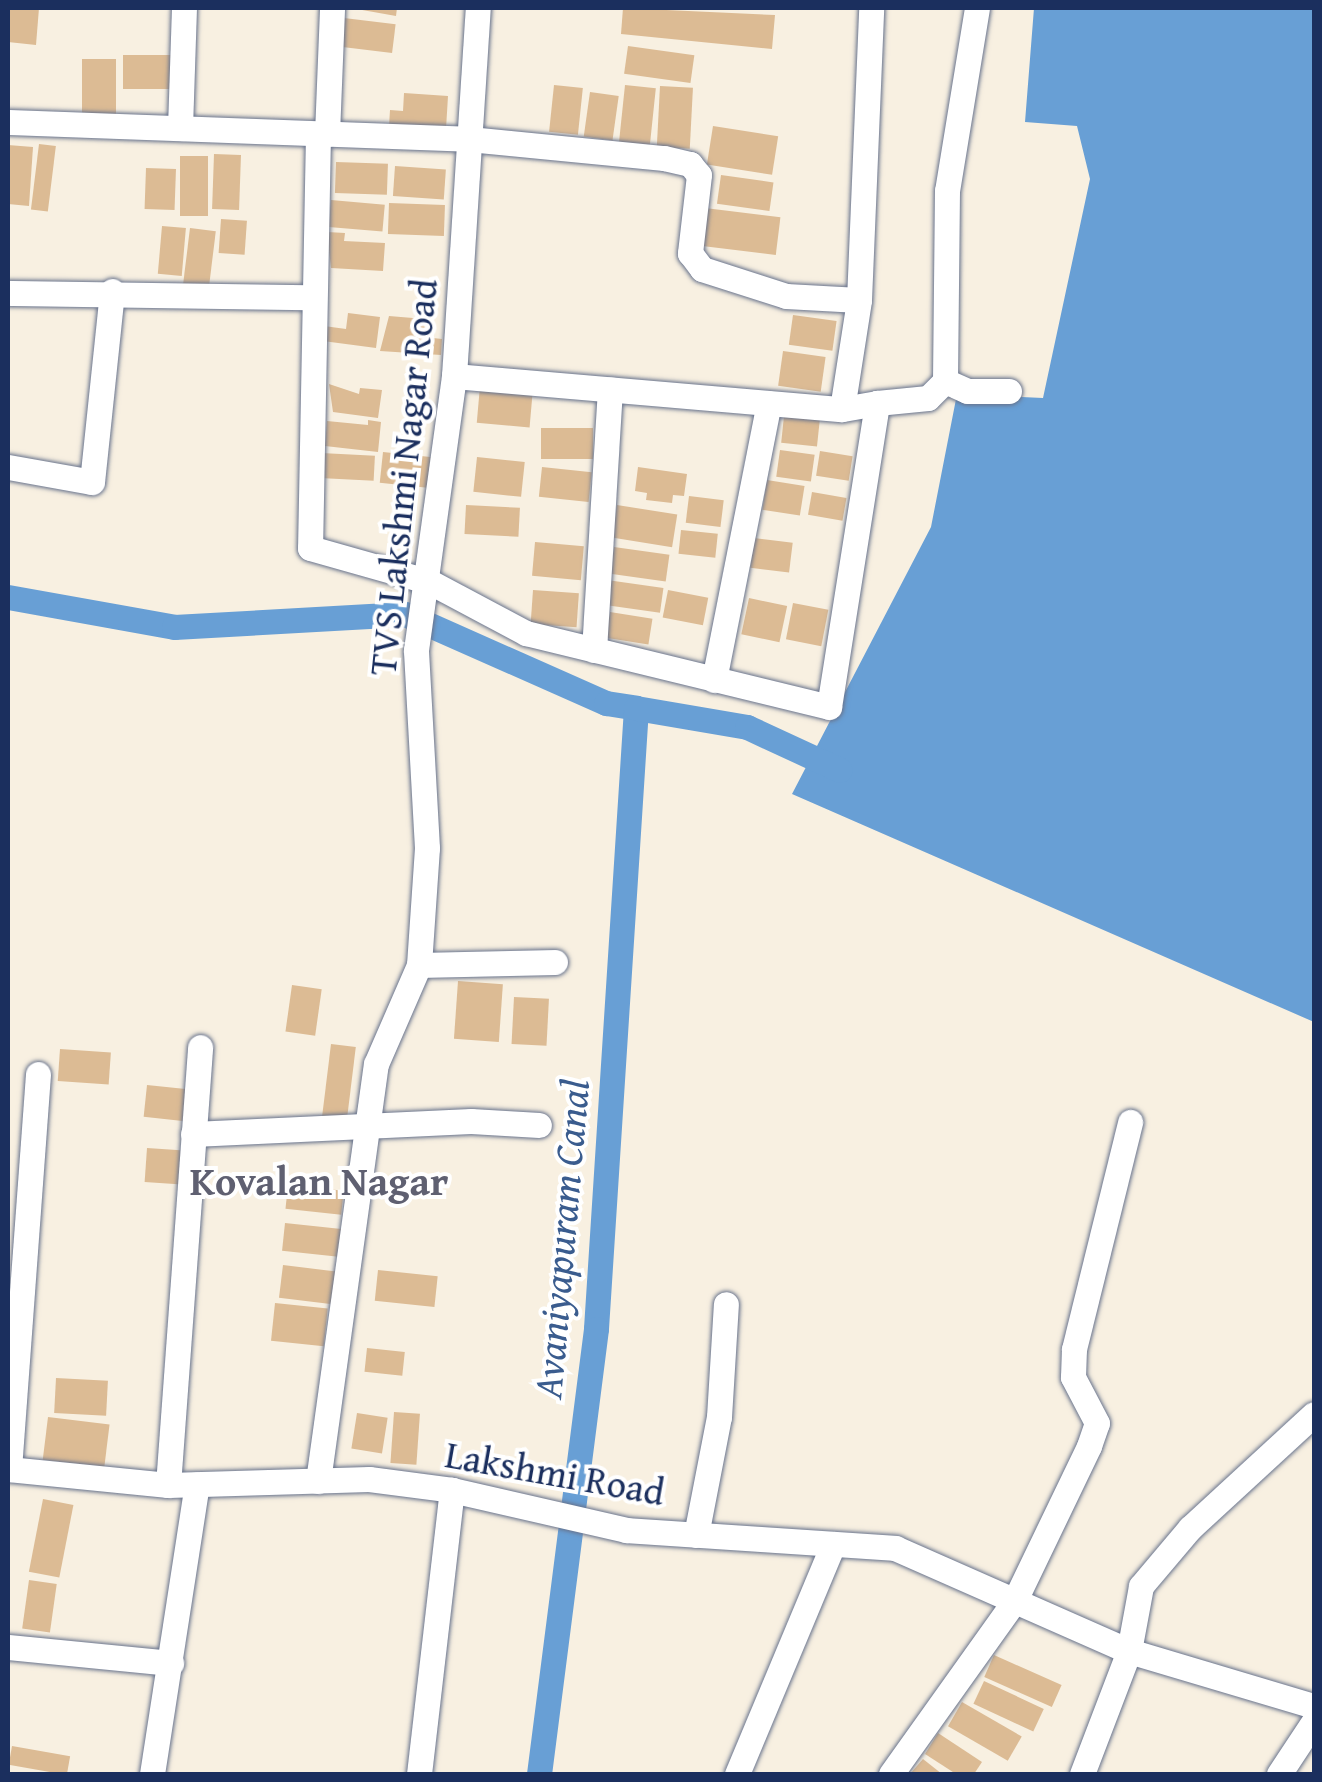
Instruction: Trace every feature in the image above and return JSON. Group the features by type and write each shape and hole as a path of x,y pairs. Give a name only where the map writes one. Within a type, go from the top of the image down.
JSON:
{"street":[{"path":"180,128 184,8"},
{"path":"332,8 313,297 310,548 430,582 526,633 829,707 878,403"},
{"name":"TVS Lakshmi Nagar Road","path":"318,1481 376,1064 419,965 427,848 416,650 430,582 454,376 478,8"},
{"path":"842,409 859,300 871,8"},
{"path":"454,376 842,409 928,398 945,381 948,192 977,8"},
{"path":"8,122 469,139 690,164 699,175 690,253 702,269 786,296 859,300"},
{"path":"8,293 112,291 313,297"},
{"path":"8,467 92,482 112,291"},
{"path":"945,381 967,391 1009,391"},
{"path":"594,650 610,389"},
{"path":"714,680 770,403"},
{"path":"419,965 555,962"},
{"path":"168,1486 200,1047"},
{"path":"8,1469 38,1074"},
{"path":"194,1134 471,1121 539,1125"},
{"path":"891,1774 1015,1600 1097,1423 1073,1377 1074,1349 1130,1122"},
{"path":"696,1535 719,1417 726,1304"},
{"path":"1082,1774 1129,1651 1142,1586 1190,1528 1314,1414"},
{"name":"Lakshmi Road","path":"8,1469 168,1486 370,1479 452,1490 626,1530 895,1548 1129,1651 1314,1706"},
{"path":"152,1774 197,1484"},
{"path":"419,1774 452,1490"},
{"path":"737,1774 833,1544"},
{"path":"8,1647 171,1662"},
{"path":"1279,1774 1314,1721"}],"water":[{"path":"1034,8 1314,8 1314,1022 792,794 931,527 957,394 1043,398 1090,179 1077,126 1025,122"}],"building":[{"path":"8,8 39,8 36,45 8,42"},
{"path":"351,8 397,8 396,16"},
{"path":"623,8 775,15 772,49 621,34"},
{"path":"344,18 396,24 392,53 340,47"},
{"path":"628,46 694,55 690,83 624,74"},
{"path":"123,55 173,55 173,89 123,89"},
{"path":"82,59 116,59 116,122 82,122"},
{"path":"554,85 583,88 578,135 549,132"},
{"path":"625,85 656,88 650,145 619,142"},
{"path":"660,86 693,88 690,149 657,147"},
{"path":"590,92 619,96 612,141 584,137"},
{"path":"404,93 448,96 446,129 389,126 390,110 403,111"},
{"path":"713,126 778,136 772,175 707,165"},
{"path":"39,144 56,146 48,212 31,210"},
{"path":"8,145 33,147 29,206 8,204"},
{"path":"214,154 241,155 239,210 212,209"},
{"path":"180,156 208,156 208,216 180,216"},
{"path":"336,162 388,164 387,195 335,193"},
{"path":"395,166 446,170 444,199 393,196"},
{"path":"146,168 176,169 175,210 145,209"},
{"path":"721,175 773,182 769,211 717,204"},
{"path":"331,200 385,205 382,232 329,227"},
{"path":"389,203 445,205 444,236 388,234"},
{"path":"705,208 780,217 776,255 700,246"},
{"path":"221,219 247,221 245,255 219,253"},
{"path":"162,226 186,228 182,276 158,274"},
{"path":"190,228 216,231 208,291 183,288"},
{"path":"327,232 345,233 344,241 385,243 383,271 331,268"},
{"path":"348,313 380,317 376,348 323,341 324,326 346,329"},
{"path":"793,315 837,321 832,351 789,345"},
{"path":"389,316 425,319 424,337 442,339 441,355 380,351"},
{"path":"783,351 826,357 821,392 778,386"},
{"path":"329,384 359,394 360,388 382,390 378,418 333,412"},
{"path":"480,386 533,391 530,427 477,423"},
{"path":"784,416 820,420 817,447 781,443"},
{"path":"368,420 381,422 378,452 325,446 327,421 368,425"},
{"path":"541,428 593,428 593,459 541,459"},
{"path":"780,450 815,455 811,482 776,477"},
{"path":"820,451 853,456 849,481 816,476"},
{"path":"383,452 433,457 429,488 380,483"},
{"path":"321,453 375,456 374,481 320,478"},
{"path":"477,457 525,462 521,497 473,492"},
{"path":"542,467 592,472 589,502 539,497"},
{"path":"638,467 687,474 684,496 673,495 672,503 646,500 647,493 635,491"},
{"path":"767,480 805,486 800,516 762,510"},
{"path":"812,492 846,498 842,521 808,515"},
{"path":"689,496 724,500 720,527 686,523"},
{"path":"466,505 520,508 518,537 464,534"},
{"path":"617,505 677,515 672,547 612,538"},
{"path":"681,530 718,534 715,558 678,554"},
{"path":"754,538 793,543 789,573 750,568"},
{"path":"535,542 584,546 581,580 532,576"},
{"path":"614,547 669,555 666,582 610,574"},
{"path":"607,580 663,588 660,613 604,605"},
{"path":"533,590 579,593 577,627 531,624"},
{"path":"668,590 708,598 703,625 663,617"},
{"path":"749,598 787,606 779,642 741,634"},
{"path":"793,603 828,610 821,646 786,639"},
{"path":"610,612 652,619 648,644 606,638"},
{"path":"458,981 503,984 499,1042 454,1039"},
{"path":"292,985 322,989 315,1036 285,1032"},
{"path":"514,997 549,999 546,1046 512,1044"},
{"path":"331,1044 356,1047 347,1120 322,1116"},
{"path":"60,1049 111,1053 109,1084 58,1081"},
{"path":"147,1085 193,1090 189,1122 144,1117"},
{"path":"147,1148 188,1151 186,1185 145,1182"},
{"path":"288,1185 344,1191 341,1215 285,1209"},
{"path":"285,1223 344,1229 341,1257 282,1251"},
{"path":"283,1265 343,1272 339,1305 279,1298"},
{"path":"378,1270 438,1276 434,1307 375,1301"},
{"path":"275,1303 328,1309 324,1346 271,1341"},
{"path":"367,1348 405,1352 402,1376 364,1372"},
{"path":"56,1378 108,1381 106,1416 54,1413"},
{"path":"394,1412 420,1414 416,1465 390,1463"},
{"path":"357,1413 388,1418 382,1453 351,1449"},
{"path":"48,1417 110,1425 104,1467 43,1460"},
{"path":"43,1499 73,1505 59,1578 29,1572"},
{"path":"29,1580 57,1584 50,1632 22,1629"},
{"path":"994,1655 1062,1685 1052,1707 984,1677"},
{"path":"984,1681 1044,1709 1033,1732 973,1704"},
{"path":"962,1702 1022,1736 1008,1761 948,1726"},
{"path":"938,1733 982,1762 974,1774 956,1774 925,1754"},
{"path":"12,1746 70,1756 67,1774 9,1765"},
{"path":"923,1759 942,1774 910,1774"}],"waterway":[{"name":"Avaniyapuram Canal","path":"8,597 174,627 405,614 606,703 636,708 596,1329 539,1774"},
{"name":"Avaniyapuram Canal","path":"636,708 747,727 840,770"}],"district":[{"name":"Kovalan Nagar","path":"319,1181"}]}
